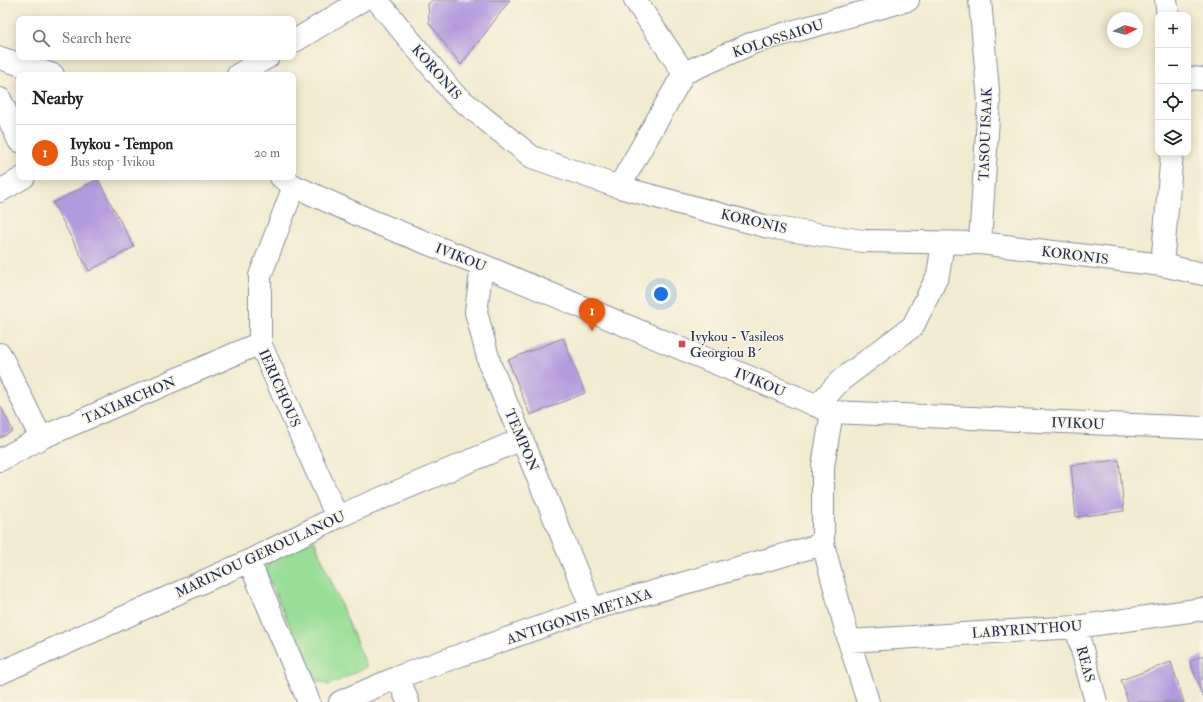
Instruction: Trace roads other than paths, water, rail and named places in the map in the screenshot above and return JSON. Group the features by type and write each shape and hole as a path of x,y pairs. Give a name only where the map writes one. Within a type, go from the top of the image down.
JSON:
{"street":[{"path":"296,40 362,0"},
{"name":"KORONIS","path":"377,0 454,94 532,157 619,187 768,226 863,241 980,243 1162,265 1203,274"},
{"path":"619,187 684,73 636,0"},
{"name":"KOLOSSAIOU","path":"684,73 755,42 908,0"},
{"name":"TASOU ISAAK","path":"980,0 989,102 980,243"},
{"path":"1166,0 1168,12"},
{"path":"0,58 44,72"},
{"path":"243,72 263,60"},
{"path":"1191,78 1203,79"},
{"path":"0,99 16,134"},
{"path":"1162,265 1172,156"},
{"path":"0,191 19,180"},
{"name":"IVIKOU","path":"288,181 374,222 482,265 824,409 1203,428"},
{"name":"IERICHOUS","path":"288,181 260,276 260,343 338,517"},
{"path":"868,702 849,641 824,544 824,409 840,381 913,326 938,275 943,243"},
{"name":"TEMPON","path":"482,265 476,312 490,366 522,439 592,609"},
{"name":"TAXIARCHON","path":"0,460 41,438 260,343"},
{"path":"0,354 41,438"},
{"name":"MARINOU GEROULANOU","path":"0,673 249,561 338,517 522,439"},
{"name":"ANTIGONIS METAXA","path":"340,702 398,676 592,609 824,544"},
{"path":"249,561 309,702"},
{"name":"LABYRINTHOU","path":"849,641 1076,627 1203,609"},
{"name":"REAS","path":"1076,627 1096,702"},
{"path":"398,676 408,702"}],"place":[{"name":"Ivykou - Tempon","path":"592,331"},
{"name":"Ivykou - Vasileos Georgiou B´","path":"682,344"}]}
